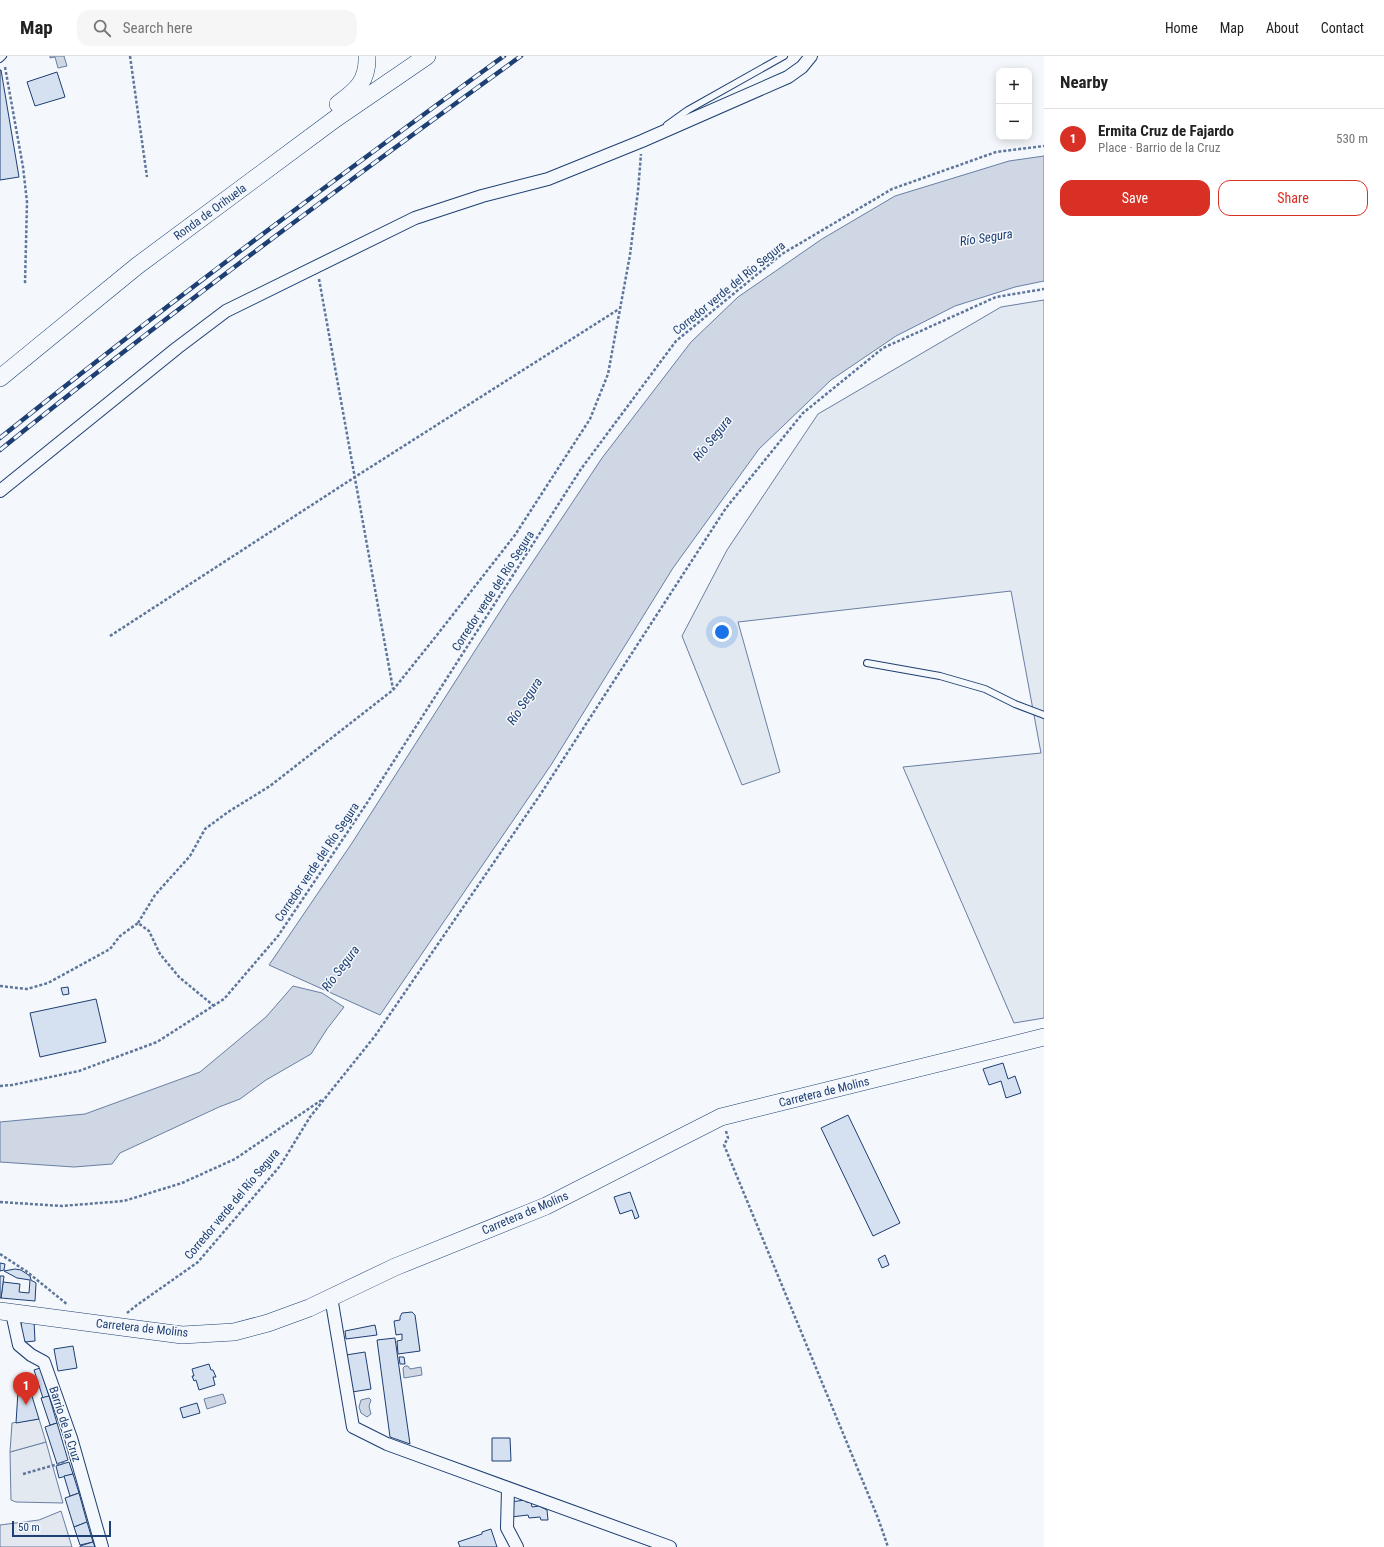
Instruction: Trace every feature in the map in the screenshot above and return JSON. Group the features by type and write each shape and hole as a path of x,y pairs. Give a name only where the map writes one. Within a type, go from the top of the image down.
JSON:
{"street":[{"path":"137,266 176,224 355,91 364,77 367,68 367,56"},
{"name":"Ronda de Orihuela","path":"0,378 137,266 335,119 427,56"},
{"path":"0,491 226,311 415,218 482,196 548,179 642,142 788,76 802,67 811,56"},
{"name":"Carretera de Molins","path":"6,1312 182,1335 234,1332 268,1323 309,1308 395,1267 546,1206 721,1117 1044,1037"},
{"path":"332,1297 353,1427 387,1444 670,1547"},
{"name":"Barrio de la Cruz","path":"6,1312 19,1345 31,1356 44,1362 71,1438 102,1547"},
{"path":"508,1489 507,1528 517,1547"}],"lane":[{"path":"0,59 3,56"},
{"path":"642,142 688,110 784,56"},
{"path":"867,663 940,676 985,689 1015,704 1044,715"}],"path":[{"path":"3,56 22,159 27,202 25,284"},
{"path":"130,56 147,177"},
{"path":"0,986 27,989 48,983 110,949 120,936 138,923 155,895 190,856 205,829 228,812 270,786 393,690 515,535 590,419 608,374 630,255 642,142"},
{"name":"Corredor verde del Río Segura","path":"0,1086 12,1085 79,1071 157,1042 224,999 278,936 365,806 581,469 676,341 782,254 892,189 996,152 1044,146"},
{"path":"317,267 393,690"},
{"name":"Corredor verde del Río Segura","path":"112,1326 137,1305 198,1262 280,1166 310,1117 375,1036 540,795 726,508 803,413 883,348 996,297 1044,289"},
{"path":"110,636 355,477 620,308"},
{"path":"138,923 149,931 160,954 179,977 214,1006"},
{"path":"0,1202 62,1206 124,1202 182,1183 235,1159 326,1096"},
{"path":"721,1117 728,1138 724,1145 875,1510 888,1547"},
{"path":"0,1254 26,1271 66,1303 79,1322"},
{"path":"24,1474 77,1459"}],"shaded area":[{"path":"1044,300 1044,1018 1014,1023 903,767 1041,753 1011,591 738,622 780,772 742,785 682,636 727,550 818,414 1001,307"},
{"path":"39,1419 46,1442 10,1452 12,1423"},
{"path":"46,1442 63,1503 16,1502 11,1500 10,1452"},
{"path":"61,1511 72,1547 0,1547 0,1525 39,1520"}],"water":[{"path":"50,56 64,56 67,66 58,68 55,57 50,58"},
{"name":"Río Segura","path":"1044,156 1044,281 1015,287 955,306 896,336 831,380 759,449 673,568 551,765 380,1015 269,965 352,843 508,599 602,458 691,342 738,297 822,239 895,196 1009,161"},
{"path":"293,986 322,993 344,1007 327,1029 311,1054 266,1080 240,1099 219,1107 120,1153 112,1164 74,1167 0,1162 0,1122 85,1114 200,1072 266,1017"},
{"path":"408,1366 410,1369 421,1367 422,1375 404,1378 403,1368"},
{"path":"223,1394 226,1403 207,1409 204,1399"},
{"path":"369,1398 371,1400 369,1406 371,1414 367,1417 361,1413 359,1407 361,1400"}],"building":[{"path":"0,70 19,177 0,180"},
{"path":"57,72 65,97 35,106 27,82"},
{"path":"68,987 69,994 63,995 61,988"},
{"path":"96,999 106,1042 40,1057 30,1013"},
{"path":"1003,1063 1008,1079 1015,1076 1021,1093 1006,1098 1001,1081 989,1085 983,1069"},
{"path":"848,1115 900,1223 873,1236 821,1128"},
{"path":"630,1192 639,1217 635,1219 632,1210 620,1214 614,1197"},
{"path":"885,1255 889,1265 882,1268 878,1259"},
{"path":"0,1263 5,1264 4,1270 0,1271"},
{"path":"15,1269 21,1270 30,1276 31,1280 36,1283 35,1301 1,1298 3,1282 20,1284 19,1292 29,1293 30,1280 17,1278 4,1271"},
{"path":"0,1276 4,1276 1,1298 0,1298"},
{"path":"412,1312 415,1315 420,1351 398,1354 397,1341 402,1340 402,1334 396,1335 394,1321 400,1320 402,1313"},
{"path":"21,1321 34,1321 35,1341 25,1342 22,1337"},
{"path":"375,1325 377,1335 346,1339 345,1331"},
{"path":"395,1338 410,1444 390,1437 377,1340"},
{"path":"73,1346 77,1368 58,1371 54,1349"},
{"path":"365,1352 371,1389 352,1392 346,1355"},
{"path":"399,1357 404,1357 405,1364 400,1364"},
{"path":"209,1364 216,1377 213,1377 215,1385 199,1390 196,1380 194,1381 192,1376 194,1376 192,1369"},
{"path":"40,1368 49,1396 43,1398 34,1370"},
{"path":"27,1380 39,1419 16,1423 18,1391 16,1383"},
{"path":"49,1396 57,1423 50,1425 41,1398"},
{"path":"197,1403 200,1413 183,1418 180,1408"},
{"path":"57,1423 68,1460 57,1464 45,1427"},
{"path":"492,1438 510,1438 511,1461 492,1461"},
{"path":"69,1462 73,1474 59,1478 56,1466"},
{"path":"73,1474 79,1493 70,1496 64,1476"},
{"path":"79,1493 87,1522 74,1527 65,1498"},
{"path":"526,1500 526,1502 531,1502 532,1507 539,1506 547,1510 548,1520 541,1520 540,1517 529,1518 528,1515 511,1517 509,1502"},
{"path":"87,1522 93,1542 80,1545 74,1527"},
{"path":"491,1529 497,1547 460,1547 458,1542 482,1534 482,1532"},
{"path":"93,1542 95,1547 80,1547 80,1546"}],"railway":[{"path":"0,438 249,244 504,56"},
{"path":"0,450 192,299 389,152 521,56"}],"place":[{"name":"Ermita Cruz de Fajardo","path":"26,1405"}]}
